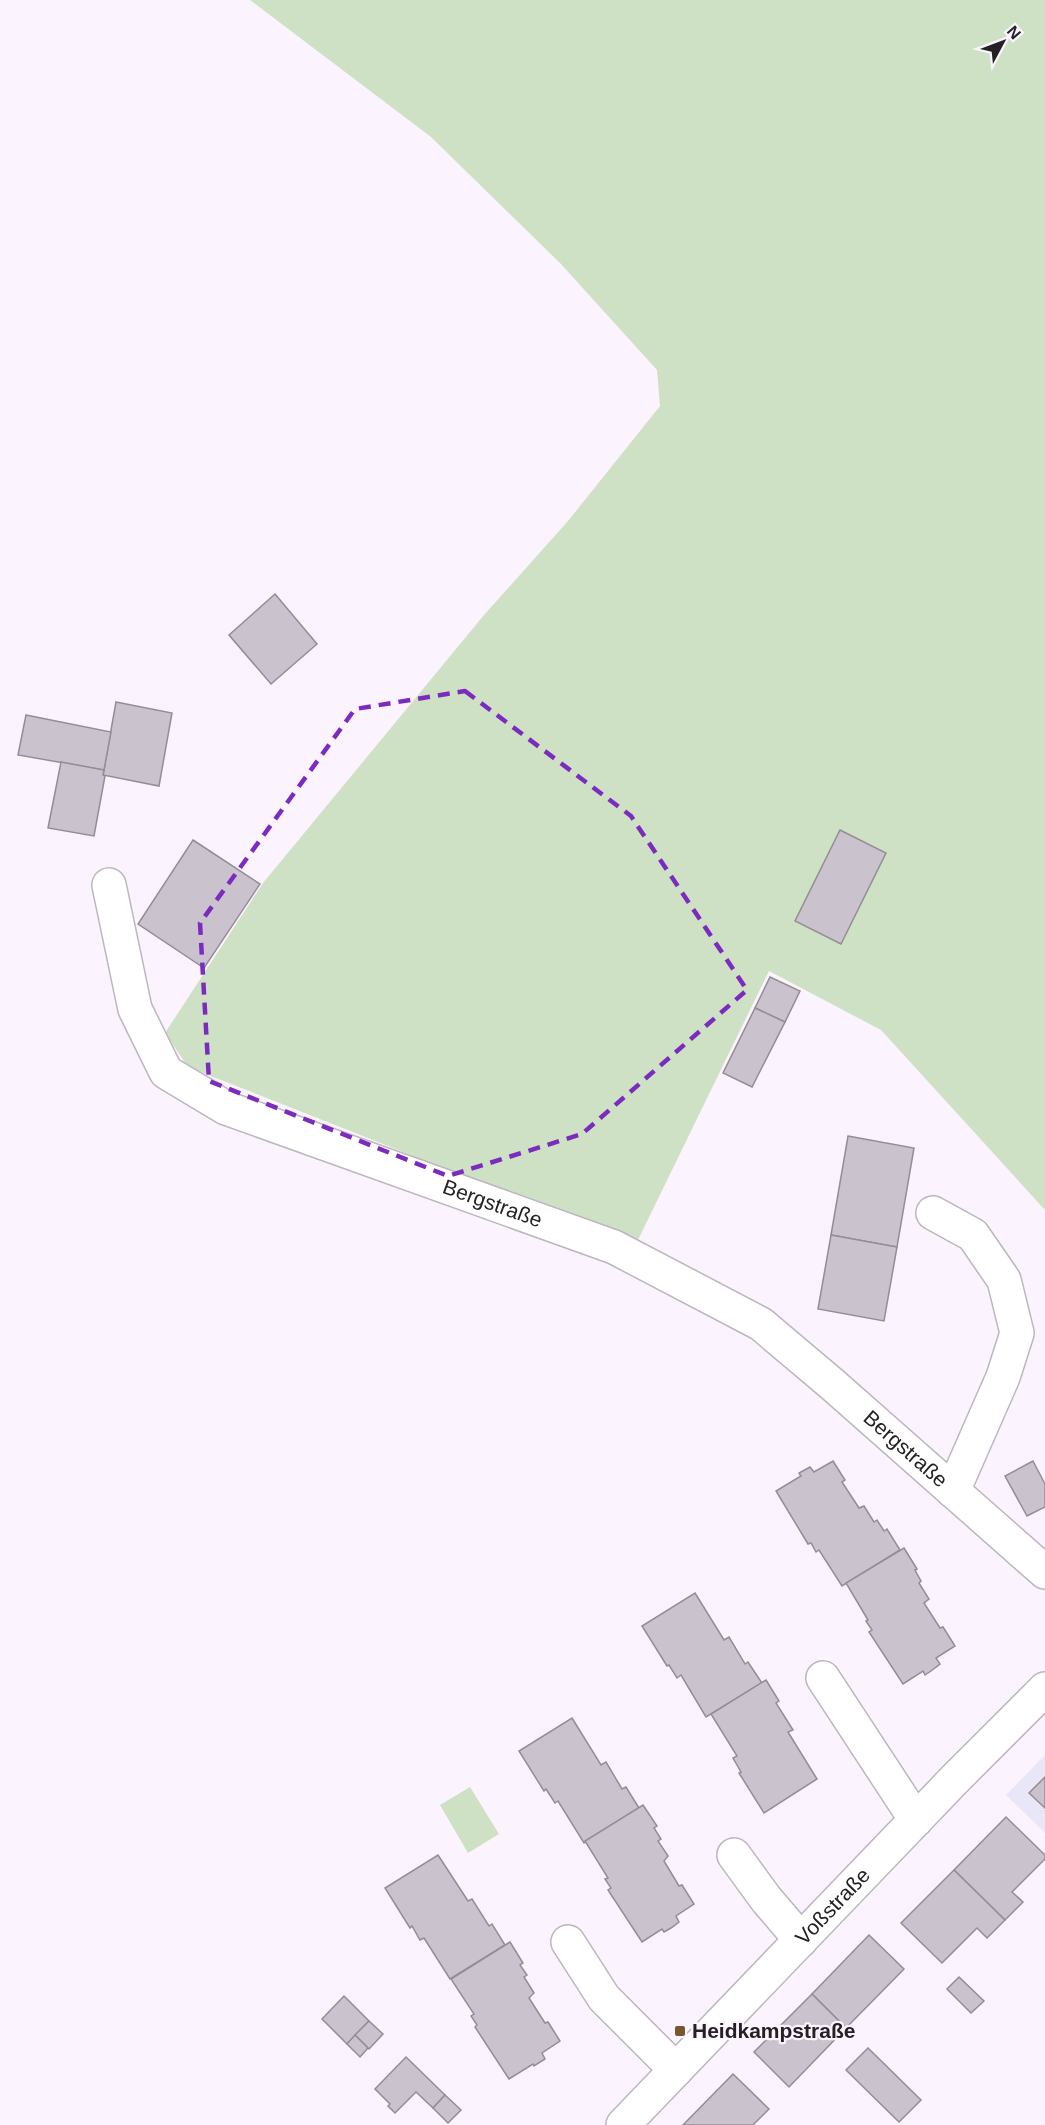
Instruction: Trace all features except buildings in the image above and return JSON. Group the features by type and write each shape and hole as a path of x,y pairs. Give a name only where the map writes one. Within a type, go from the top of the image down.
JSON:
{"street":[{"name":"Bergstraße","path":"109,885 135,1009 166,1072 226,1108 614,1246 761,1324 1045,1572"},
{"name":"Bergstraße","path":"933,1213 973,1235 1004,1280 1017,1333 1003,1377 953,1491"},
{"path":"823,1678 916,1820"},
{"name":"Voßstraße","path":"622,2125 1045,1689"},
{"path":"734,1855 766,1899 801,1940"},
{"path":"568,1942 604,1998 676,2070"}],"highlighted area":[{"path":"465,691 631,816 747,990 582,1134 448,1176 209,1081 200,923 355,709"}],"shaded area":[{"path":"1045,1755 1045,1833 1006,1795"}],"green space":[{"path":"250,0 1045,0 1045,1210 881,1030 769,971 636,1244 188,1067 165,1033 263,883 484,615 568,521 660,406 657,370 560,263 431,137"},
{"path":"470,1787 499,1834 468,1853 440,1805"}],"place":[{"name":"Heidkampstraße","path":"680,2031"}]}
